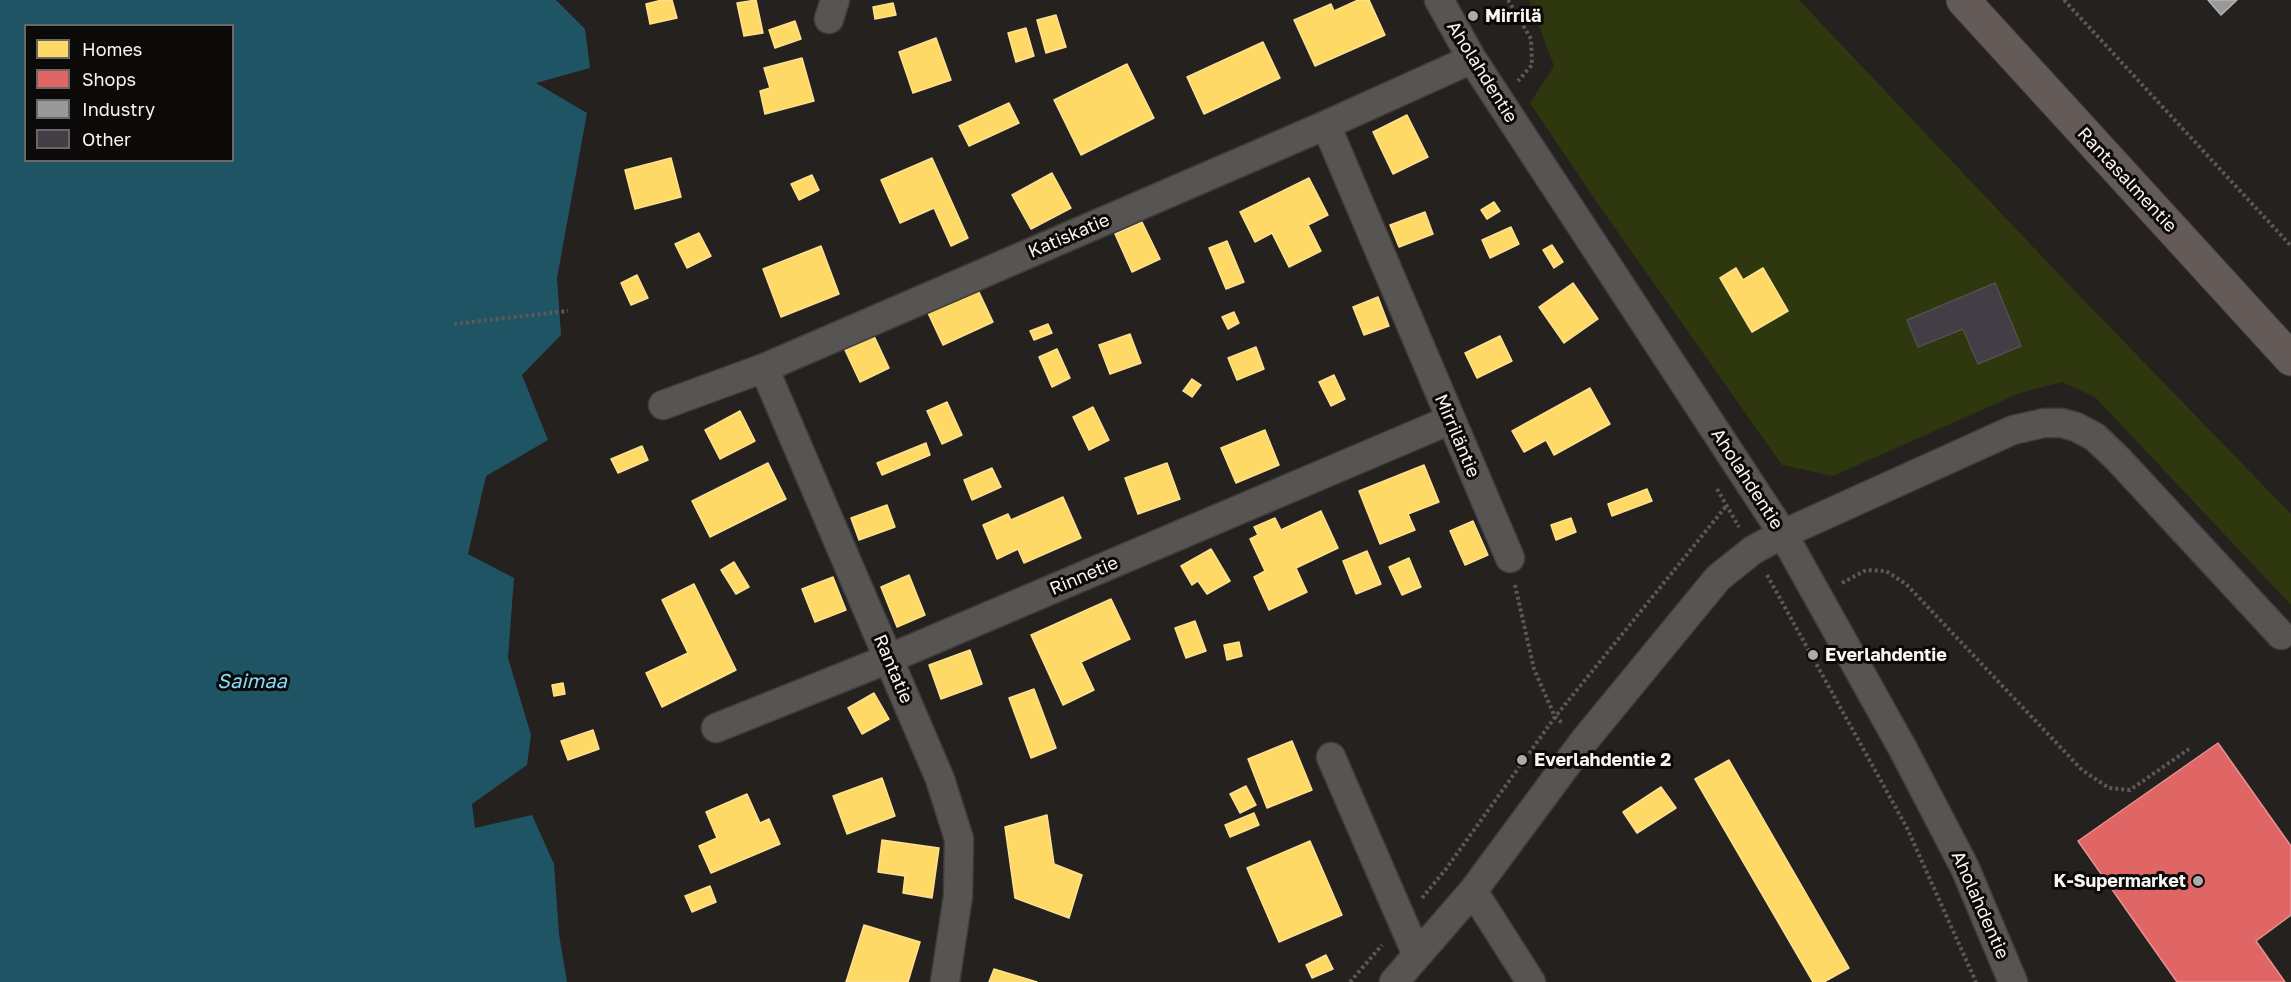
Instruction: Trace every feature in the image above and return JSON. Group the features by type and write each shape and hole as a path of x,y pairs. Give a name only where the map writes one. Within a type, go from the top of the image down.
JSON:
{"highway":[{"name":"Rantasalmentie","path":"1963,0 2291,358"}],"street":[{"name":"Aholahdentie","path":"1439,0 1472,59 1783,534 1903,750 1965,868 2013,982"},
{"name":"Katiskatie","path":"663,405 764,368 1326,125 1472,59"},
{"name":"Mirriläntie","path":"1326,125 1510,558"},
{"name":"Rantatie","path":"764,368 940,779 958,839 958,896 945,982"},
{"name":"Rinnetie","path":"716,728 888,659 1450,420"},
{"path":"1394,982 1473,891 1584,741 1718,578 1753,550 1783,534 2013,430 2044,423 2062,423 2095,437 2281,635"},
{"path":"1331,757 1417,955"},
{"path":"1473,891 1532,982"}],"path":[{"path":"1496,96 1514,85 1532,65 1531,39 1508,0"},
{"path":"2064,0 2291,246"},
{"path":"454,324 568,311"},
{"path":"1714,486 1753,550 1907,828 1976,982"},
{"path":"1350,982 1446,869 1555,717 1727,505"},
{"path":"1510,558 1534,669 1555,717 1584,741"},
{"path":"1818,596 1866,570 1886,571 1906,584 2082,770 2109,788 2130,790 2189,748"}],"green space":[{"path":"1529,0 1799,0 2073,289 2291,514 2291,605 2095,397 2062,382 2020,393 1833,476 1782,465 1598,204 1530,103 1554,66"}],"water":[{"name":"Saimaa","path":"0,0 556,0 585,29 590,68 536,83 587,113 557,278 561,335 522,375 548,440 486,476 468,554 514,578 508,658 531,735 527,765 472,804 475,828 532,815 554,864 559,934 567,982 0,982"}],"building: Homes":[{"path":"672,0 677,18 650,24 646,4"},
{"path":"756,0 763,33 744,36 737,3"},
{"path":"1358,0 1369,0 1385,35 1315,66 1294,20 1331,4 1334,11"},
{"path":"893,3 896,15 875,19 873,7"},
{"path":"1056,15 1066,47 1046,53 1037,20"},
{"path":"795,21 801,39 775,48 769,30"},
{"path":"1026,28 1034,56 1016,62 1008,33"},
{"path":"936,38 951,80 913,93 899,52"},
{"path":"1263,42 1280,78 1204,114 1187,77"},
{"path":"802,58 814,101 765,114 760,91 770,88 764,68"},
{"path":"1127,64 1154,118 1081,155 1054,100"},
{"path":"1009,103 1019,123 969,146 959,126"},
{"path":"1407,115 1428,157 1393,174 1373,132"},
{"path":"671,158 681,197 635,209 625,170"},
{"path":"932,158 968,238 951,246 934,208 900,223 881,180"},
{"path":"1052,173 1071,208 1031,229 1012,195"},
{"path":"812,175 819,190 799,200 791,184"},
{"path":"1309,178 1328,215 1308,225 1321,251 1289,267 1272,233 1255,242 1240,212"},
{"path":"1494,202 1500,211 1487,219 1481,210"},
{"path":"1425,212 1433,234 1399,247 1390,225"},
{"path":"1142,222 1160,259 1132,272 1115,234"},
{"path":"1511,227 1519,244 1490,258 1482,240"},
{"path":"699,233 711,256 687,268 675,244"},
{"path":"1227,241 1244,282 1226,289 1209,248"},
{"path":"1552,245 1563,262 1554,268 1543,250"},
{"path":"821,246 839,294 781,317 763,269"},
{"path":"1736,268 1743,280 1763,268 1788,311 1752,332 1720,278"},
{"path":"637,275 648,298 631,305 621,283"},
{"path":"1573,283 1598,319 1564,343 1539,307"},
{"path":"978,290 993,322 943,345 928,313"},
{"path":"1378,297 1389,326 1364,335 1353,307"},
{"path":"1234,312 1239,323 1228,329 1222,317"},
{"path":"1048,324 1052,333 1034,340 1030,331"},
{"path":"1130,334 1141,363 1110,374 1099,345"},
{"path":"874,336 889,368 860,382 845,350"},
{"path":"1500,336 1512,361 1477,378 1465,353"},
{"path":"1256,347 1264,369 1237,380 1228,358"},
{"path":"1057,349 1070,378 1052,387 1039,357"},
{"path":"1334,375 1345,399 1331,406 1319,382"},
{"path":"1192,379 1201,385 1192,397 1183,391"},
{"path":"1590,388 1610,424 1554,455 1546,440 1524,452 1512,431"},
{"path":"947,402 962,435 942,444 927,411"},
{"path":"1093,407 1109,440 1089,450 1073,417"},
{"path":"740,411 755,441 720,459 705,430"},
{"path":"1265,430 1279,465 1236,483 1221,448"},
{"path":"926,443 930,455 882,475 877,463"},
{"path":"642,446 648,460 618,473 611,459"},
{"path":"768,463 786,499 710,537 692,501"},
{"path":"1167,463 1180,499 1138,514 1125,478"},
{"path":"1424,465 1439,502 1408,514 1415,530 1380,544 1359,491"},
{"path":"992,468 1001,487 972,500 964,480"},
{"path":"1647,489 1652,501 1612,516 1608,504"},
{"path":"1063,497 1081,538 1024,563 1018,549 997,559 983,525 1008,514 1011,520"},
{"path":"887,505 895,527 859,540 851,518"},
{"path":"1321,511 1338,548 1296,568 1307,592 1269,610 1254,577 1265,571 1250,539 1258,535 1254,527 1275,518 1281,530"},
{"path":"1571,518 1576,532 1556,540 1551,525"},
{"path":"1473,521 1488,555 1465,565 1450,531"},
{"path":"1211,549 1230,581 1207,594 1198,581 1192,585 1181,566"},
{"path":"1367,551 1381,584 1356,594 1343,561"},
{"path":"1409,558 1421,587 1402,595 1389,567"},
{"path":"734,562 749,587 736,594 721,570"},
{"path":"909,575 925,615 897,627 881,587"},
{"path":"833,577 846,610 815,622 802,589"},
{"path":"694,584 736,670 662,707 646,673 688,653 662,600"},
{"path":"1111,599 1130,639 1081,662 1094,690 1063,705 1031,635"},
{"path":"1195,621 1206,651 1186,658 1175,628"},
{"path":"1239,642 1242,656 1227,660 1224,645"},
{"path":"970,650 982,684 941,699 929,665"},
{"path":"563,683 565,694 554,696 552,685"},
{"path":"1034,689 1056,748 1031,758 1009,698"},
{"path":"874,693 889,719 862,734 848,708"},
{"path":"593,730 599,749 568,760 561,741"},
{"path":"1292,741 1312,790 1267,808 1248,759"},
{"path":"1729,760 1849,968 1824,982 1813,982 1695,779"},
{"path":"882,778 895,816 847,834 833,796"},
{"path":"1246,786 1256,805 1240,813 1230,794"},
{"path":"1661,787 1676,808 1637,833 1623,812"},
{"path":"747,794 760,823 769,819 780,844 711,873 699,846 717,838 706,812"},
{"path":"1254,813 1259,825 1230,837 1225,825"},
{"path":"1047,815 1054,864 1082,875 1069,918 1015,898 1005,827"},
{"path":"882,840 939,848 932,898 903,893 905,876 878,872"},
{"path":"1310,841 1342,915 1279,942 1247,868"},
{"path":"710,886 716,902 692,912 685,896"},
{"path":"864,925 920,942 908,982 846,982"},
{"path":"1326,955 1333,969 1312,978 1306,965"},
{"path":"994,969 1037,982 989,982"}],"building: Shops":[{"name":"K-Supermarket","path":"2218,743 2291,846 2291,915 2256,941 2285,982 2177,982 2078,841"}],"building: Industry":[{"path":"2208,0 2237,0 2221,15"}],"building: Other":[{"path":"1995,283 2021,346 1978,364 1963,329 1918,347 1907,320"}],"place":[{"name":"Mirrilä","path":"1473,16"},
{"name":"Everlahdentie","path":"1813,655"},
{"name":"Everlahdentie 2","path":"1522,760"},
{"name":"K-Supermarket","path":"2198,881"}]}
